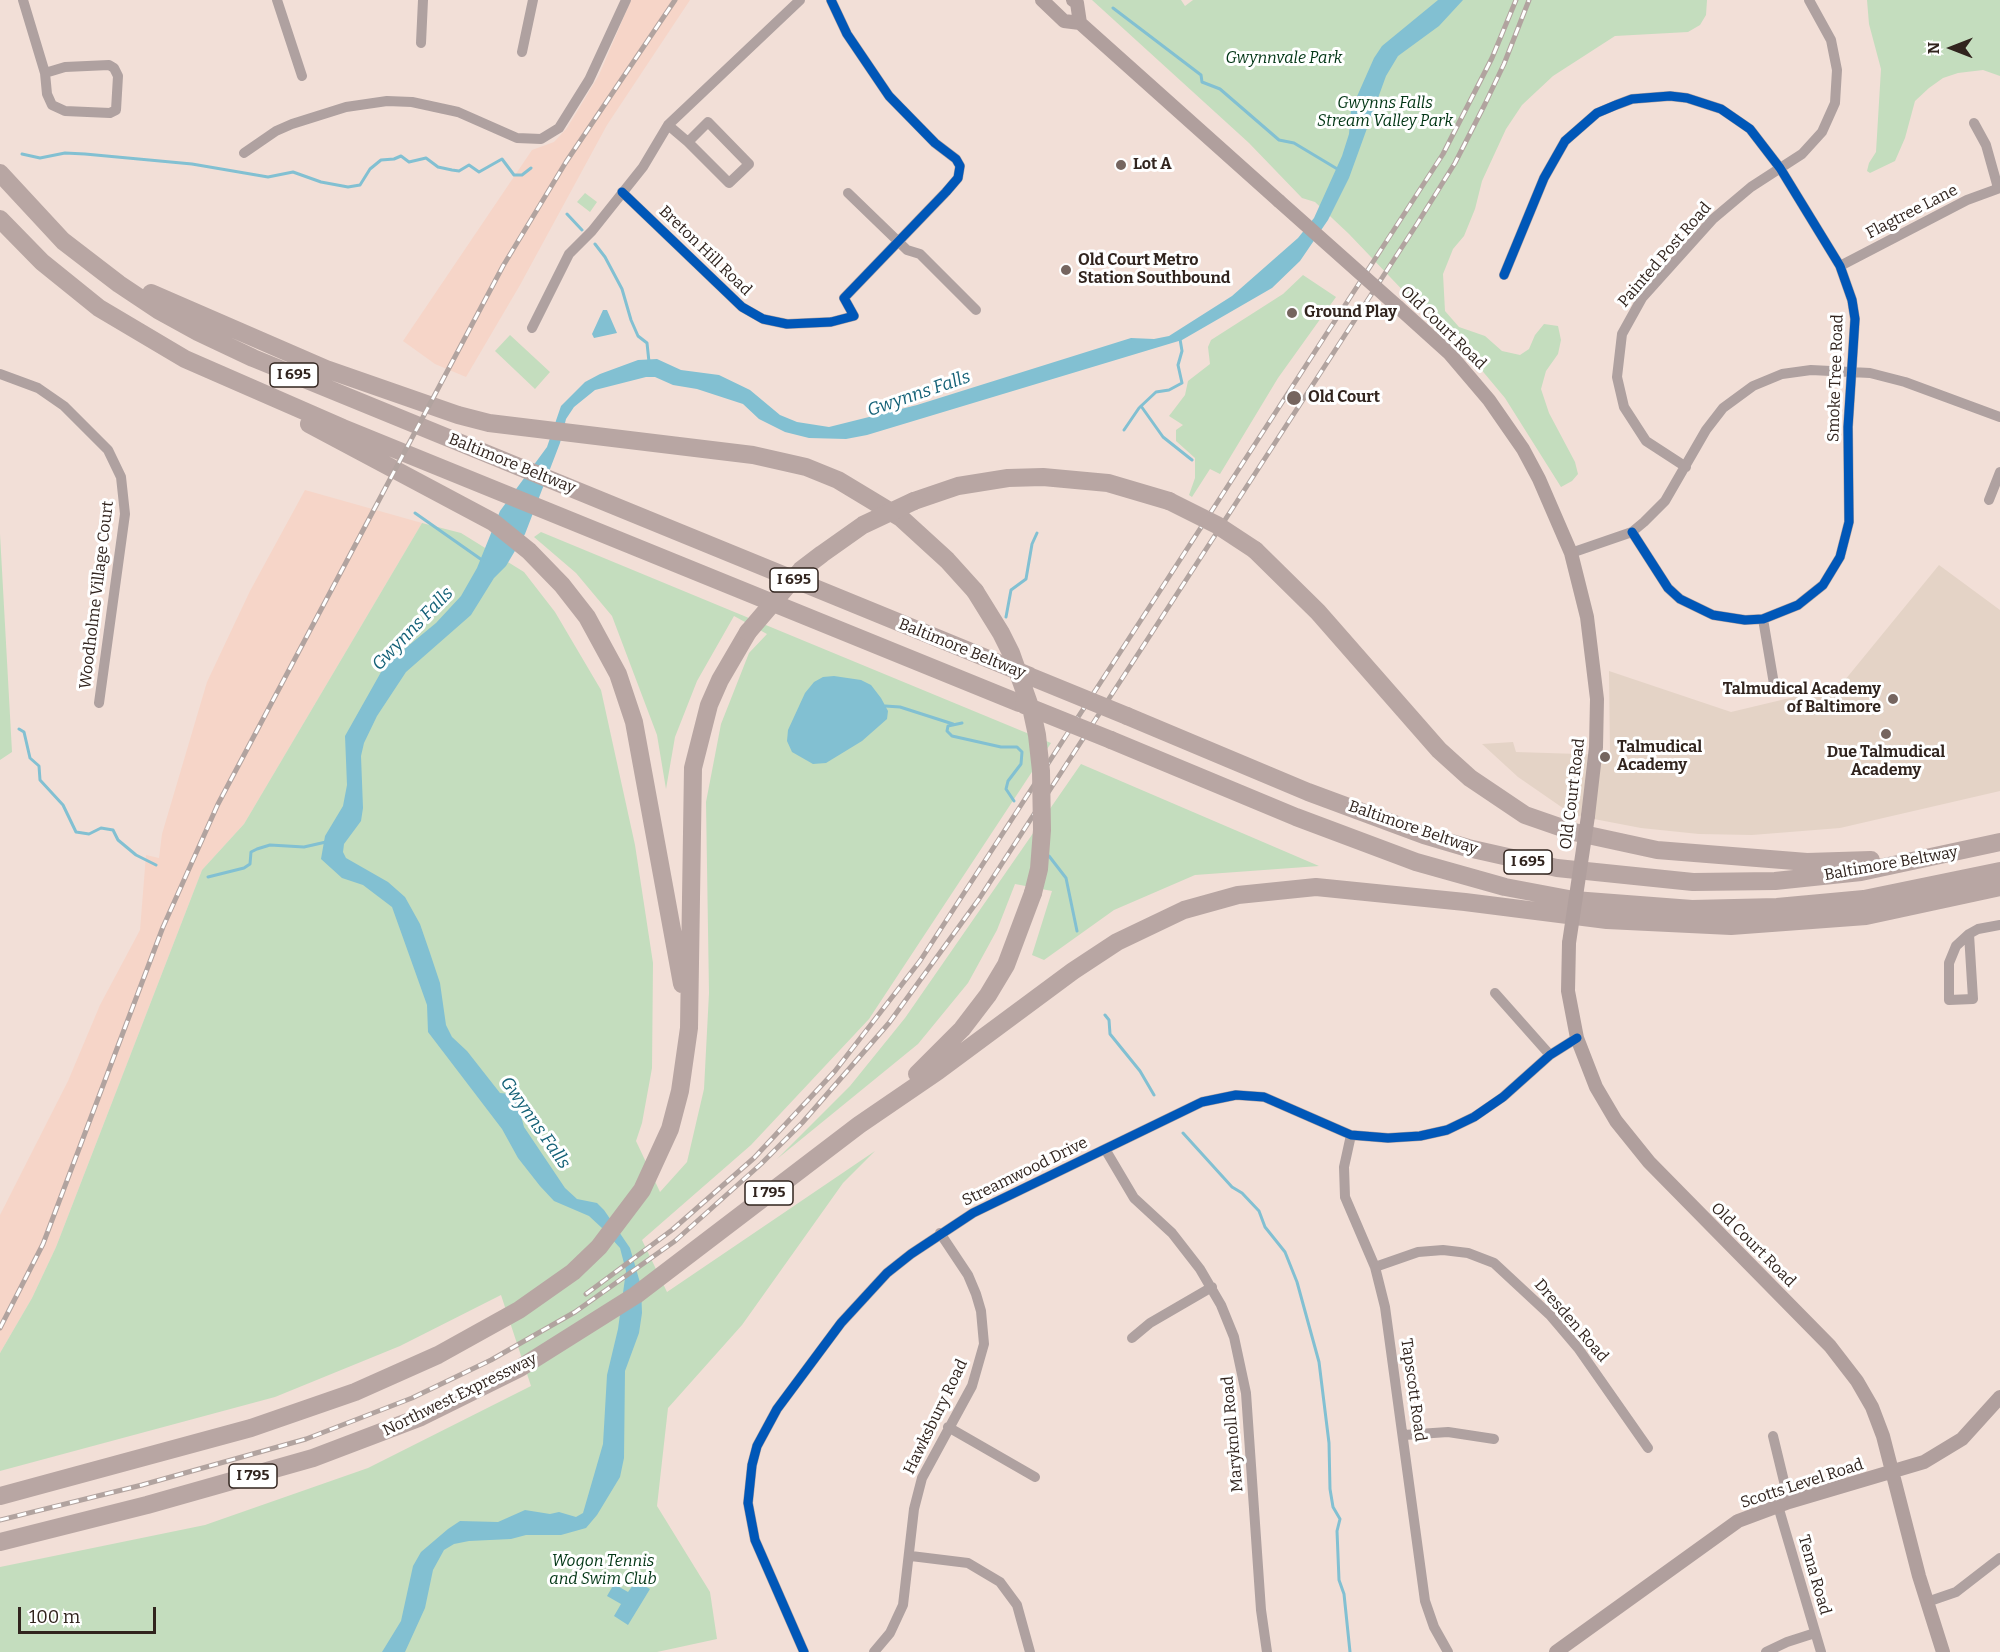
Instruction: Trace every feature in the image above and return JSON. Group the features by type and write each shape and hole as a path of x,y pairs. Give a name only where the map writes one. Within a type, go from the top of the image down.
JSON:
{"highway":[{"name":"Baltimore Beltway","path":"0,173 63,241 158,310 198,332 264,362 1308,792 1424,835 1468,848 1557,868 1660,880 1764,881 1861,872 2000,842"},
{"name":"Baltimore Beltway","path":"0,219 42,262 99,308 185,359 239,384 544,511 1307,821 1416,862 1506,886 1574,900 1692,909 1777,907 1864,899 2000,871"},
{"path":"93,265 195,314 326,369 458,415 572,434 753,455 806,467 838,480 901,518 947,560 975,591 1011,653 1032,712 1041,771 1042,830 1039,869 1033,893 1006,964 988,995 962,1029 930,1063 860,1125"},
{"path":"239,384 368,458 484,518 530,551 562,585 587,617 624,688 640,748 689,1028"},
{"path":"0,1496 136,1461 296,1414 401,1372 482,1331 545,1294 599,1247 625,1215 655,1164 670,1129 680,1091 689,1028 692,934 691,789 695,757 709,705 720,680 747,632 782,590 822,554 862,525 914,501 958,486 1008,478 1043,477 1108,483 1169,501 1200,516 1255,550 1318,612 1439,750 1479,785 1525,815 1574,832 1623,844 1694,854 1808,862 1951,854"},
{"path":"860,1125 1117,942 1184,910 1238,895 1276,889 1346,888 1607,920 1731,926 1788,924 1866,916 2000,887"},
{"name":"Northwest Expressway","path":"0,1542 182,1496 313,1458 411,1421 496,1380 586,1329 860,1125"}],"main road":[{"name":"Old Court Road","path":"1042,0 1064,21 1080,23 1449,353 1489,400 1523,449 1539,479 1570,553 1587,617 1597,699 1596,747 1569,943 1568,991 1577,1038 1596,1087 1627,1137 1844,1363 1878,1420 1894,1472 1927,1602 1943,1652"},
{"path":"1073,0 1077,3 1080,23"},
{"name":"Scotts Level Road","path":"1556,1652 1721,1531 1738,1521 1783,1504 1924,1462 1952,1447 1980,1422 2000,1397"}],"street":[{"path":"23,0 45,73 47,94 56,109 104,113 116,110 118,76 114,68 109,65 65,67 45,73"},
{"path":"277,0 302,76"},
{"path":"421,43 423,0"},
{"path":"522,52 533,0"},
{"path":"244,153 276,131 292,124 346,107 387,101 412,102 458,112 517,138 541,139 560,128 583,90 626,0"},
{"path":"532,328 569,254 592,231 643,167 668,125 800,0"},
{"path":"831,0 843,27 889,96 928,136 956,159 960,166 958,178 899,243"},
{"name":"Painted Post Road","path":"1686,467 1646,441 1624,407 1617,377 1622,334 1642,298 1713,219 1751,187 1814,143 1835,103 1837,70 1835,54 1826,28 1809,0"},
{"name":"Smoke Tree Road","path":"1504,275 1553,160 1565,141 1581,125 1616,105 1650,96 1679,97 1704,102 1721,109 1749,129 1780,168 1840,266 1852,300 1855,319 1848,427 1850,522 1840,557 1832,574 1812,596 1784,612 1763,619 1729,619 1696,609 1680,599 1656,573 1632,532"},
{"path":"668,125 729,183 749,164 708,122 688,142"},
{"path":"1974,123 1986,145 1999,188"},
{"name":"Flagtree Lane","path":"1840,266 1999,188"},
{"name":"Breton Hill Road","path":"622,192 741,307 763,319 775,322 831,322 854,316 844,298 899,243"},
{"path":"848,193 907,250 920,254 976,310"},
{"path":"1570,553 1632,532 1665,501 1716,416 1732,400 1769,378 1796,371 1853,370 1905,382 2000,417"},
{"name":"Woodholme Village Court","path":"0,374 38,388 64,406 108,450 121,477 125,514 99,703"},
{"path":"1989,500 2000,472"},
{"path":"1763,619 1775,690"},
{"path":"1969,934 1973,999 1949,1000 1949,963 1956,946 1969,934 1978,929 2000,924"},
{"path":"1495,993 1550,1055"},
{"name":"Streamwood Drive","path":"804,1652 760,1553 750,1521 749,1485 757,1446 777,1408 861,1299 887,1273 940,1233 973,1213 1202,1102 1236,1095 1264,1097 1351,1135 1371,1138 1406,1138 1461,1124 1503,1096 1550,1055 1577,1038"},
{"name":"Tapscott Road","path":"1351,1135 1344,1167 1345,1197 1375,1267 1392,1345 1425,1601 1434,1627 1448,1652"},
{"name":"Maryknoll Road","path":"1105,1149 1134,1198 1189,1252 1212,1287 1228,1321 1243,1373 1262,1620 1267,1652"},
{"name":"Hawksbury Road","path":"874,1652 890,1633 903,1605 911,1556 917,1494 927,1465 977,1373 984,1344 981,1311 968,1275 940,1233"},
{"name":"Dresden Road","path":"1375,1267 1418,1252 1443,1250 1468,1253 1494,1263 1550,1315 1578,1348 1648,1448"},
{"path":"1132,1338 1150,1323 1212,1287"},
{"path":"948,1427 1035,1477"},
{"path":"1404,1435 1448,1432 1494,1439"},
{"name":"Tema Road","path":"1773,1436 1783,1504 1821,1652"},
{"path":"911,1556 968,1563 1000,1582 1017,1605 1030,1652"},
{"path":"1927,1602 1956,1592 2000,1558"},
{"path":"1766,1652 1815,1633"}],"shaded area":[{"path":"631,0 690,0 607,125 520,285 466,377 435,364 403,341 532,150 554,142 567,128 599,75"},
{"path":"305,490 422,523 244,824 202,870 56,1247 32,1298 0,1353 0,1215 68,1081 100,1005 140,930 146,855 159,858 162,834 207,682 250,591"},
{"name":"Talmudical Academy of Baltimore","path":"1939,565 2000,610 2000,791 1840,828 1752,835 1699,834 1641,828 1573,815 1518,777 1482,744 1513,742 1516,752 1610,755 1609,671 1731,712 1840,686"}],"green space":[{"name":"Gwynns Falls Stream Valley Park","path":"1092,0 1181,0 1185,6 1193,0 1707,0 1706,15 1700,25 1688,32 1615,36 1553,76 1522,105 1506,129 1482,181 1475,209 1464,236 1453,249 1443,274 1445,311 1459,327 1485,336 1502,351 1520,355 1529,349 1535,335 1544,324 1558,326 1561,340 1558,354 1546,371 1541,389 1549,413 1575,462 1578,474 1572,481 1561,487 1505,398 1454,337 1422,306 1414,299 1412,300 1315,202 1302,198 1249,143"},
{"path":"1867,0 2000,0 2000,76 1983,70 1958,73 1943,78 1929,88 1915,101 1905,138 1895,161 1870,173 1867,171 1869,163 1876,152 1881,69 1869,24"},
{"path":"585,193 597,202 590,212 577,202"},
{"path":"1303,275 1336,297 1278,378 1220,474 1210,469 1192,497 1189,495 1195,478 1195,458 1176,441 1176,430 1183,425 1169,416 1185,395 1188,381 1210,364 1208,347 1211,340 1283,294"},
{"path":"510,335 550,372 535,389 495,351"},
{"name":"Wogon Tennis and Swim Club","path":"422,523 461,533 524,572 555,612 601,690 635,845 653,963 652,1068 642,1123 636,1141 660,1192 687,1162 704,1089 709,993 706,802 721,724 749,653 767,634 734,616 697,681 675,737 666,789 657,735 612,616 576,573 534,537 541,532 1051,743 869,1019 751,1145 642,1240 667,1292 875,1151 843,1183 742,1325 668,1408 657,1506 710,1592 717,1639 657,1652 0,1652 0,1567 205,1525 368,1468 531,1386 501,1295 400,1346 275,1397 0,1471 0,1353 32,1298 56,1247 202,870 244,824"},
{"path":"0,534 12,752 0,760"},
{"path":"1081,764 1319,866 1195,875 1114,910 1044,960 1032,955 1052,891 1015,884 997,930 968,983 918,1044 777,1159 850,1086 905,1018"}],"water":[{"name":"Gwynns Falls","path":"1438,0 1463,0 1439,26 1398,56 1386,76 1349,178 1328,220 1300,261 1272,288 1182,340 867,435 846,439 809,438 785,432 759,419 743,404 697,389 673,385 655,377 646,377 595,390 574,407 566,419 560,443 525,534 506,566 494,578 471,615 406,672 377,716 364,743 361,756 363,808 361,821 344,844 343,852 346,858 388,882 405,897 420,924 430,953 440,983 446,1025 452,1037 467,1051 500,1093 511,1094 517,1101 524,1127 565,1188 577,1199 597,1203 630,1248 641,1286 642,1313 639,1333 625,1371 624,1458 620,1477 597,1515 586,1528 561,1535 526,1535 511,1539 469,1541 454,1544 444,1550 433,1570 425,1608 405,1652 382,1652 401,1621 413,1566 421,1552 448,1529 460,1521 498,1522 525,1510 550,1514 559,1512 576,1517 583,1513 603,1444 607,1375 618,1329 626,1271 620,1248 602,1228 589,1216 554,1201 540,1186 518,1158 502,1129 428,1032 427,1005 392,907 363,885 342,878 321,859 325,836 343,806 347,785 345,736 385,665 436,623 461,596 477,568 500,511 547,447 561,406 585,382 600,374 638,360 657,359 681,370 719,375 750,390 780,415 797,422 829,427 917,405 1131,338 1154,339 1169,336 1232,296 1298,238 1314,218 1342,156 1349,134 1351,110 1374,58 1382,46"},
{"path":"603,310 607,310 617,333 594,338 592,334"},
{"path":"834,676 861,680 871,685 888,711 887,719 862,741 826,763 813,764 792,752 787,741 788,730 805,693 814,682 823,677"},
{"path":"636,1581 650,1589 628,1625 614,1616 621,1604 607,1596 614,1584 628,1592"}],"waterway":[{"path":"1113,8 1201,75 1202,82 1220,89 1279,140 1294,143 1339,170"},
{"path":"22,154 40,158 65,153 85,154 192,164 268,177 293,172 321,182 348,187 360,185 370,169 381,160 401,156 409,162 426,158 438,167 459,171 469,165 479,172 502,159 514,175 522,175 531,168"},
{"path":"567,214 582,230"},
{"path":"595,244 605,257 622,289 638,336 647,343 649,362"},
{"path":"1124,430 1139,408 1156,392 1169,390 1182,383 1178,365 1182,351 1180,339"},
{"path":"1141,406 1163,437 1192,460"},
{"path":"415,513 482,560"},
{"path":"1006,617 1011,590 1026,579 1032,544 1037,533"},
{"path":"885,706 900,707 953,724"},
{"path":"962,723 948,726 947,731 952,736 1001,747 1017,747 1022,752 1021,764 1008,781 1006,789 1014,801"},
{"path":"19,729 24,732 30,758 39,766 40,780 63,805 76,832 89,834 101,828 113,830 118,840 136,855 156,865"},
{"path":"208,877 244,868 250,864 251,852 270,845 304,847 326,842"},
{"path":"1049,856 1066,878 1077,931"},
{"path":"1105,1015 1109,1020 1110,1034 1140,1071 1154,1095"},
{"path":"1183,1133 1232,1187 1242,1193 1259,1211 1265,1227 1285,1252 1297,1282 1319,1362 1329,1443 1330,1489 1333,1507 1340,1519 1337,1531 1339,1580 1344,1594 1350,1652"}],"railway":[{"path":"0,1328 43,1244 163,927 218,804 503,266 566,162 675,0"},
{"path":"586,1294 672,1230 754,1158 835,1071 920,961 1443,154 1492,58 1516,0"},
{"path":"0,1520 142,1485 306,1439 412,1398 491,1360 575,1312 675,1241 761,1164 802,1123 889,1023 979,899 1455,163 1504,64 1529,0"}],"cycle path":[{"path":"622,192 742,307 763,319 787,324 831,322 854,316 844,298 946,192 958,178 960,166 956,159 935,143 889,96 847,34 831,0"},
{"path":"1504,275 1544,178 1565,141 1597,113 1632,99 1670,96 1687,98 1721,109 1750,129 1780,168 1840,266 1852,300 1855,319 1848,427 1849,522 1840,557 1823,585 1798,605 1763,619 1745,620 1713,615 1680,599 1668,588 1632,532"},
{"path":"804,1652 755,1540 748,1503 752,1465 757,1446 777,1409 841,1323 887,1273 911,1254 973,1213 1202,1102 1236,1095 1264,1097 1351,1135 1388,1138 1420,1136 1447,1130 1474,1117 1503,1097 1550,1055 1577,1038"}],"place":[{"name":"Lot A","path":"1121,165"},
{"name":"Old Court Metro Station Southbound","path":"1066,270"},
{"name":"Ground Play","path":"1292,313"},
{"name":"Old Court","path":"1294,398"},
{"name":"Talmudical Academy of Baltimore","path":"1893,699"},
{"name":"Due Talmudical Academy","path":"1886,734"},
{"name":"Talmudical Academy","path":"1605,757"}],"park label":[{"name":"Gwynnvale Park","path":"1284,59"}]}
